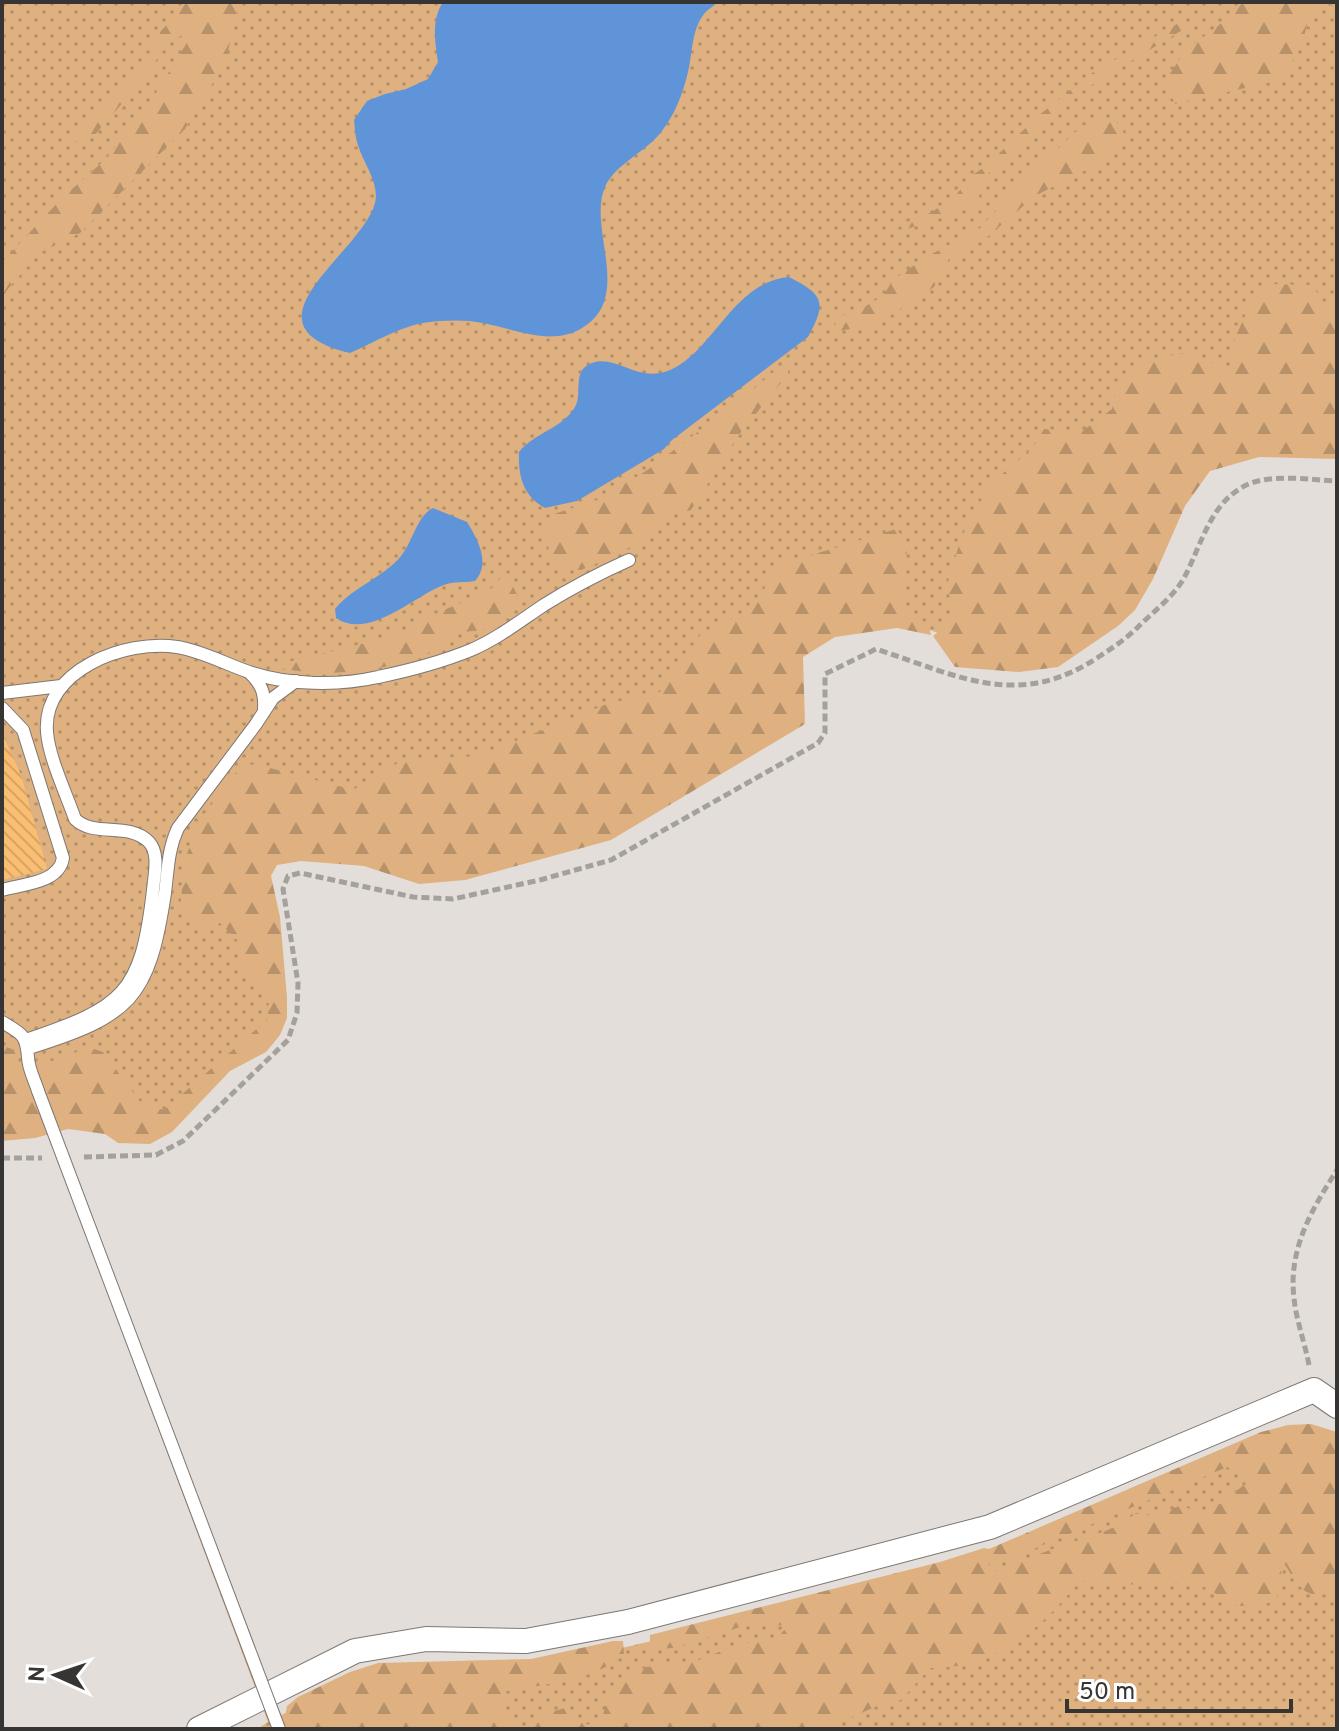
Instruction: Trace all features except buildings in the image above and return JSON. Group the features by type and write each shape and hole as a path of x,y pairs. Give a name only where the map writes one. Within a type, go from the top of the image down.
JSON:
{"street":[{"path":"199,1729 355,1651 426,1639 526,1641 628,1622 990,1527 1314,1390 1337,1406"}],"lane":[{"path":"28,1044 107,1007 131,981 139,965 156,865 154,850 148,841 129,831 81,826 75,819 47,733 53,699 61,686 102,656 161,647 177,647 250,673 296,681 350,682 378,677 472,650 592,577 629,560"},
{"path":"250,673 260,682 265,695 263,712"},
{"path":"28,1044 105,1020 135,993 153,954 165,891 169,847 178,828 273,698 296,681"},
{"path":"2,693 61,686"},
{"path":"2,708 23,730 63,858 61,869 53,876 2,890"},
{"path":"148,841 178,828"},
{"path":"2,1022 22,1034 28,1044 28,1057 38,1091 279,1729"}],"path":[{"path":"79,1157 156,1155 183,1141 288,1040 297,1013 298,983 283,889 288,876 300,873 413,897 453,899 540,880 611,860 818,743 825,733 825,674 876,649 975,682 1011,687 1045,683 1077,671 1127,638 1182,582 1219,504 1243,486 1266,480 1337,481"},
{"path":"2,1158 48,1157"},
{"path":"1314,1390 1294,1299 1293,1270 1298,1243 1315,1204 1337,1170"}],"green space":[{"path":"2,2 1337,2 1337,381 1204,466 969,645 899,618 823,621 571,809 277,858 262,882 271,1028 167,1117 52,1113 281,1715 378,1673 532,1669 973,1566 1262,1445 1337,1480 1337,1729 257,1729 268,1722 25,1072 2,1077"},
{"path":"187,2 240,2 225,63 185,129 80,233 39,253 2,296 2,262 63,197 106,159 154,96 193,33 171,39 144,78 93,137 69,143 145,61 161,31"},
{"path":"1243,2 1337,4 1311,9 1302,44 1288,70 1271,82 1175,104 1165,81 1185,51 1232,15"},
{"path":"1177,24 1184,29 1077,94 985,176 976,206 904,230 900,226 932,212 955,196 974,174 1038,116 1092,73"},
{"path":"1113,117 1128,139 1107,159 1035,196 985,239 950,257 934,287 876,325 837,331 834,318 859,310 883,296 893,280 926,257 979,229 1022,182 1082,126"},
{"path":"1270,284 1312,285 1325,304 1337,302 1337,459 1259,457 1210,471 1185,506 1153,579 1135,610 1118,626 1058,667 1019,672 955,667 933,636 947,625 953,613 947,585 961,538 990,484 1032,449 1044,429 1081,432 1112,409 1118,378 1156,358 1190,352 1230,371 1235,338 1254,296"},
{"path":"788,364 788,374 738,436 691,510 664,517 650,535 617,555 581,570 563,568 549,551 544,521 554,514 597,500 646,471 778,368"},
{"path":"896,529 908,543 901,602 929,626 931,635 897,628 835,637 803,657 805,724 611,840 465,880 419,884 364,866 301,861 277,865 271,876 280,917 287,1018 280,1035 266,1052 230,1071 172,1132 150,1144 118,1143 105,1134 68,1129 35,1138 2,1141 2,1045 14,1050 19,1065 58,1060 88,1047 103,1052 141,1103 164,1110 267,1020 269,1004 242,967 241,944 220,923 201,927 186,914 181,901 184,862 199,821 240,767 255,764 353,790 403,760 478,756 607,704 660,692 701,634 755,607 776,566"},
{"path":"506,572 520,601 509,615 494,626 460,633 426,654 386,667 320,673 280,668 281,664 385,638 411,628 490,590"},
{"path":"1311,1424 1337,1432 1337,1591 1316,1595 1309,1593 1297,1583 1281,1559 1277,1598 1260,1607 1229,1605 1209,1588 1181,1583 1114,1585 1080,1581 1049,1615 1015,1643 976,1661 930,1668 901,1700 877,1706 826,1729 526,1729 540,1715 565,1708 584,1725 601,1722 610,1690 646,1667 689,1664 739,1644 777,1638 789,1625 743,1626 675,1648 650,1649 650,1635 989,1549 1261,1432 1288,1425","holes":["1227,1467 1251,1482 1204,1512 1179,1506 1154,1516 1136,1513 1106,1531 985,1573 991,1560 1003,1562"]},
{"path":"623,1641 624,1655 597,1671 566,1681 502,1692 507,1718 517,1729 285,1729 287,1706 298,1697 350,1672 378,1663 531,1659"}],"water":[{"path":"443,2 718,2 704,14 697,27 685,82 670,119 656,138 620,168 605,187 601,222 607,281 605,299 597,315 582,328 558,336 533,335 472,321 428,322 394,332 350,353 317,341 303,325 304,306 314,286 365,223 375,203 375,188 360,152 354,120 367,101 428,79 438,62 435,24"},
{"path":"789,277 809,289 819,301 818,315 808,337 664,449 577,501 545,508 532,498 521,477 519,452 570,414 577,402 580,376 585,367 603,361 650,374 677,366 693,354 751,293 768,282"},
{"path":"433,508 467,522 479,544 482,559 480,574 475,581 444,585 392,614 363,624 349,624 336,618 335,609 343,601 394,564 423,517"}]}
